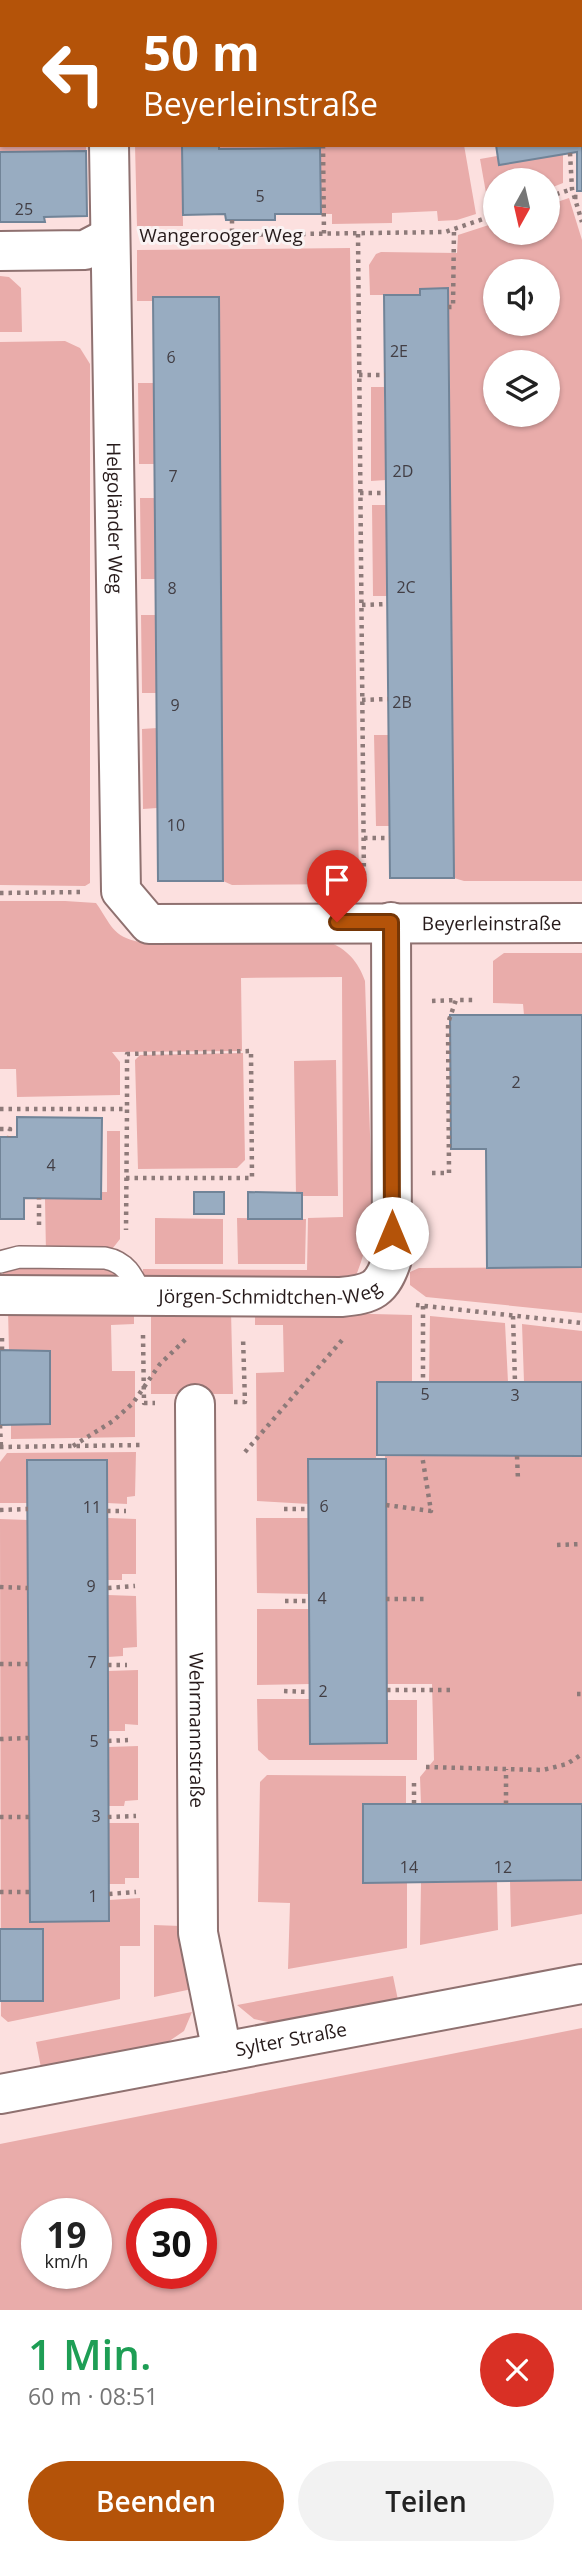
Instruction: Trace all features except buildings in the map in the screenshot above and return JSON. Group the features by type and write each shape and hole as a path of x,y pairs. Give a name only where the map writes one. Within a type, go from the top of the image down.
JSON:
{"street":[{"name":"Helgoländer Weg","path":"107,892 110,147"},
{"path":"0,251 85,250 110,237"},
{"name":"Beyerleinstraße","path":"107,892 149,924 582,923"},
{"name":"Jörgen-Schmidtchen-Weg","path":"1,1313 135,1283 341,1297 365,1294 378,1287 387,1274 392,1259 391,922"},
{"name":"Wehrmannstraße","path":"195,1404 198,1933 222,2052"},
{"name":"Sylter Straße","path":"0,2094 582,1984"}],"lane":[{"path":"0,1262 19,1257 119,1260 135,1283"}],"path":[{"path":"323,147 324,234"},
{"path":"570,153 574,162 572,189 582,222"},
{"path":"560,193 572,189"},
{"path":"575,197 582,197"},
{"name":"Wangerooger Weg","path":"110,237 445,232 483,219"},
{"path":"232,220 232,235"},
{"path":"448,307 453,307 454,229"},
{"path":"358,234 364,890"},
{"path":"359,374 384,374"},
{"path":"360,493 386,493"},
{"path":"362,605 387,604"},
{"path":"362,700 388,699"},
{"path":"364,838 390,838"},
{"path":"0,893 107,892"},
{"path":"126,1178 252,1178 251,1051 127,1054 126,1178 135,1283"},
{"path":"0,1109 127,1109"},
{"path":"0,1129 10,1129 9,1137"},
{"path":"39,1199 39,1220"},
{"path":"416,1305 582,1323"},
{"path":"423,1306 423,1382"},
{"path":"1,1313 2,1350"},
{"path":"513,1316 515,1382"},
{"path":"245,1452 349,1331"},
{"path":"73,1446 113,1421 133,1403 172,1350 190,1335"},
{"path":"0,1424 1,1447 144,1446"},
{"path":"386,1505 431,1511 422,1455"},
{"path":"517,1456 517,1480"},
{"path":"0,1510 28,1509"},
{"path":"284,1509 309,1509"},
{"path":"107,1511 126,1511"},
{"path":"557,1545 582,1544"},
{"path":"108,1588 135,1586"},
{"path":"0,1587 28,1588"},
{"path":"386,1599 426,1600"},
{"path":"285,1601 309,1601"},
{"path":"0,1664 29,1664"},
{"path":"108,1665 127,1665"},
{"path":"387,1690 454,1690"},
{"path":"284,1691 309,1692"},
{"path":"0,1739 29,1738"},
{"path":"108,1741 128,1740"},
{"path":"426,1767 555,1768 582,1754"},
{"path":"506,1769 506,1804"},
{"path":"414,1783 414,1804"},
{"path":"108,1817 136,1816"},
{"path":"0,1817 29,1817"},
{"path":"0,1892 29,1892"},
{"path":"109,1894 136,1892"}],"shaded area":[{"path":"0,147 86,147 86,151 0,152"},
{"path":"135,147 182,147 183,226 137,226"},
{"path":"219,147 464,147 476,214 457,220 438,221 437,211 392,213 392,223 332,224 332,214 321,214 320,148"},
{"path":"563,154 563,183 560,184 560,168 483,168 483,176 480,159 497,156 500,165"},
{"path":"569,198 582,240 582,881 464,881 454,878 448,289 420,289 420,295 370,295 369,265 376,254 381,252 457,253 458,235 483,227 483,245 560,245 560,201"},
{"path":"350,248 359,884 232,885 223,881 219,297 154,297 153,301 137,301 137,250"},
{"path":"0,276 9,277 21,288 22,332 0,332"},
{"path":"65,341 80,348 90,364 90,883 85,886 0,885 0,342"},
{"path":"138,383 154,383 154,464 139,464"},
{"path":"371,387 384,387 386,480 371,481"},
{"path":"140,498 155,498 155,579 141,579"},
{"path":"372,505 386,505 387,596 373,596"},
{"path":"141,615 156,615 156,693 142,693"},
{"path":"157,728 157,808 143,809 142,729"},
{"path":"374,735 388,735 389,826 376,826"},
{"path":"0,901 96,903 118,933 140,942 327,941 351,956 365,981 372,1195 367,1240 353,1282 143,1283 143,1269 307,1270 308,1218 343,1217 342,977 241,978 242,1051 112,1052 120,1062 120,1095 17,1097 16,1069 0,1069"},
{"path":"504,953 582,953 582,1015 524,1015 523,1004 493,1003 493,961"},
{"path":"243,1053 245,1160 237,1168 138,1169 135,1060 140,1055"},
{"path":"336,1060 338,1196 296,1196 294,1061"},
{"path":"107,1131 120,1131 120,1239 109,1253 46,1253 45,1199 101,1199 101,1192 107,1192"},
{"path":"155,1218 223,1219 223,1264 155,1264"},
{"path":"237,1218 306,1219 305,1264 238,1264"},
{"path":"13,1267 109,1268 118,1273 119,1281 2,1281 3,1273"},
{"path":"582,1267 582,1313 426,1297 410,1285 410,1272 419,1268"},
{"path":"134,1309 134,1324 111,1325 112,1371 135,1371 135,1437 11,1439 11,1425 50,1424 50,1351 9,1351 8,1310"},
{"path":"151,1309 231,1311 233,1394 151,1394"},
{"path":"255,1311 412,1315 412,1382 377,1383 376,1459 308,1459 309,1504 257,1501 256,1373 284,1372 283,1325 255,1325"},
{"path":"430,1316 505,1323 508,1382 429,1383"},
{"path":"522,1324 582,1331 582,1382 524,1382"},
{"path":"136,1452 135,1496 127,1497 127,1504 107,1503 106,1460 28,1460 27,1503 0,1503 0,1462 7,1453"},
{"path":"385,1456 582,1456 582,1804 421,1804 420,1777 434,1760 432,1684 387,1684"},
{"path":"108,1518 136,1519 136,1574 122,1574 122,1580 108,1580"},
{"path":"256,1518 309,1518 309,1594 257,1593"},
{"path":"0,1519 28,1520 30,1921 109,1921 109,1900 140,1898 140,1946 120,1946 120,1999 8,2022 1,2016"},
{"path":"108,1595 136,1596 137,1647 123,1648 123,1656 108,1657"},
{"path":"257,1609 309,1609 310,1684 257,1685"},
{"path":"138,1670 138,1725 125,1724 125,1731 109,1731 108,1671"},
{"path":"257,1699 309,1699 310,1744 387,1743 387,1700 417,1700 417,1760 269,1760 258,1750"},
{"path":"138,1746 138,1800 125,1801 124,1806 109,1806 108,1747"},
{"path":"267,1775 406,1776 406,1804 364,1883 407,1883 407,1948 288,1969 290,1903 258,1902 260,1782"},
{"path":"109,1823 139,1823 139,1878 125,1878 125,1884 109,1884"},
{"path":"582,1880 582,1914 511,1927 510,1881"},
{"path":"497,1881 498,1930 420,1945 421,1883"},
{"path":"154,1925 180,1926 192,1989 154,1997"},
{"path":"393,1976 398,2000 277,2024 254,2019 237,2005"},
{"path":"192,2012 184,2031 165,2044 41,2068 36,2042"},
{"path":"582,2028 582,2310 0,2310 0,2144"}],"route":[{"path":"337,922 391,922 392,1233"}]}
